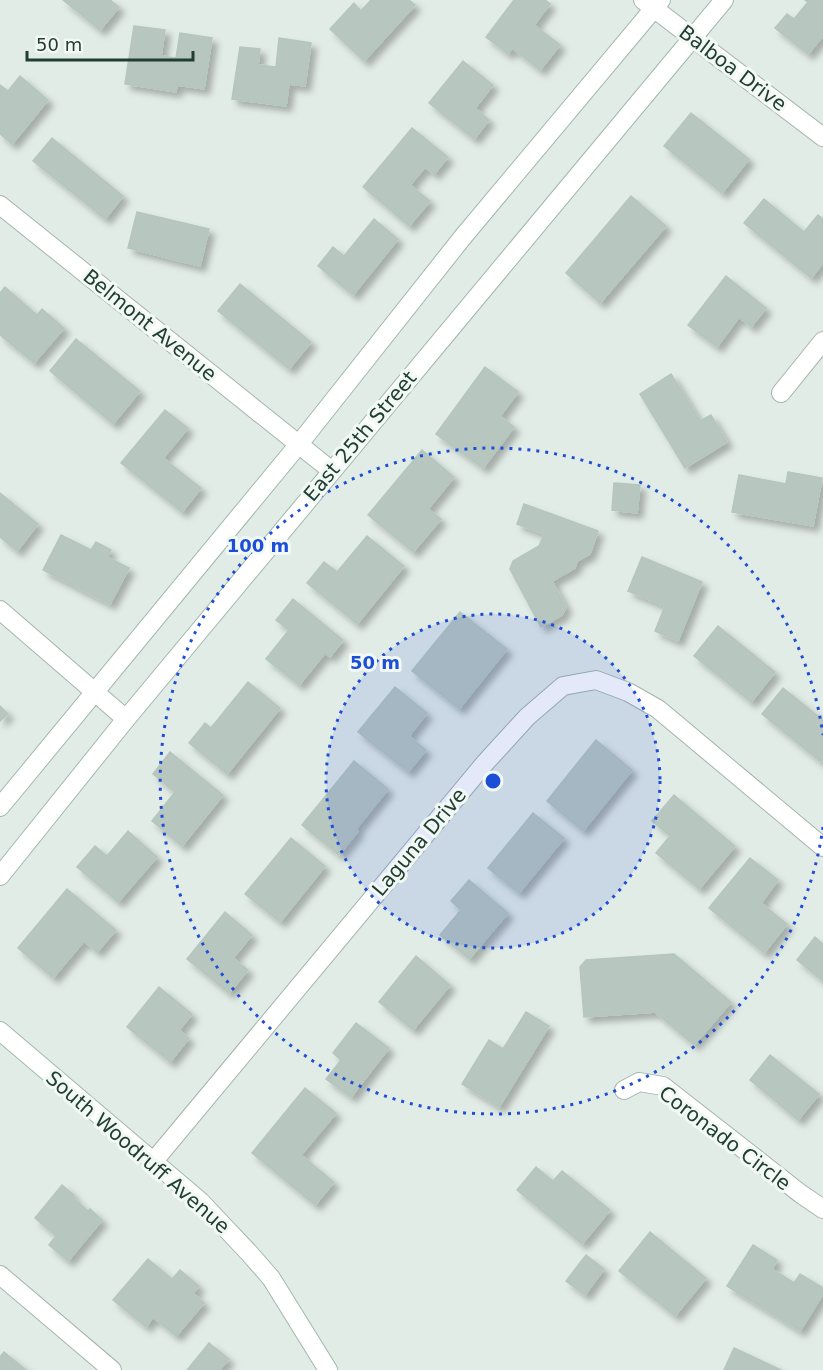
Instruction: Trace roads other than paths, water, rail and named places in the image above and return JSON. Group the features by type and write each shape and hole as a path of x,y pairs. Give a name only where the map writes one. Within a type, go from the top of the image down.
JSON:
{"street":[{"name":"East 25th Street","path":"0,876 126,719 724,0"},
{"name":"East 25th Street","path":"0,807 299,444 462,238 653,3"},
{"name":"Balboa Drive","path":"653,3 693,38 823,137"},
{"name":"Belmont Avenue","path":"0,205 332,471"},
{"path":"781,393 823,341"},
{"path":"0,610 126,719"},
{"name":"Laguna Drive","path":"153,1162 485,763 527,717 563,686 596,680 628,692 658,709 823,847"},
{"name":"South Woodruff Avenue","path":"0,1031 201,1201 271,1278 328,1370"},
{"name":"Coronado Circle","path":"624,1090 639,1082 663,1086 823,1209"},
{"path":"0,1275 111,1370"}]}
